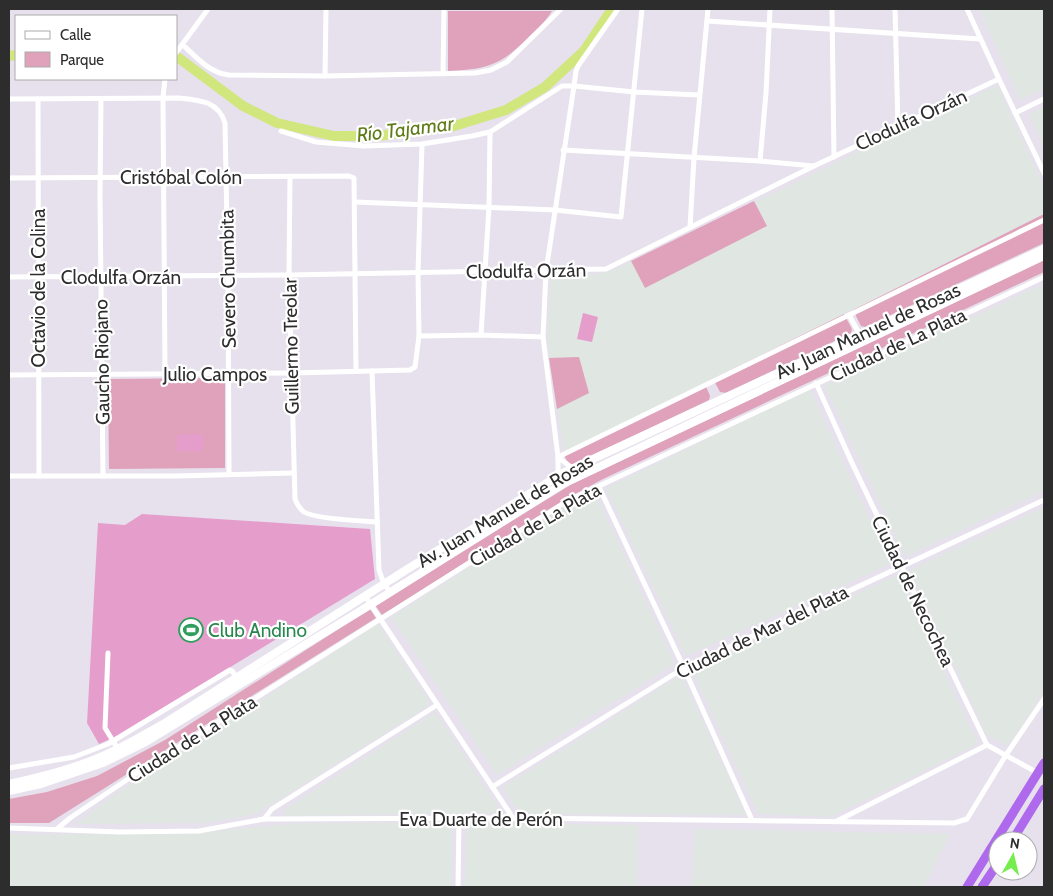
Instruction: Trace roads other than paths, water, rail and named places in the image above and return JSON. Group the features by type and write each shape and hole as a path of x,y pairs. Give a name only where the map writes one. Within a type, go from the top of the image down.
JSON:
{"highway":[{"path":"967,887 1044,763"},
{"path":"1018,831 1044,789"}],"main road":[{"name":"Av. Juan Manuel de Rosas","path":"9,784 54,773 99,758 165,723 384,584 572,468 1044,249"},
{"name":"Av. Juan Manuel de Rosas","path":"9,791 41,784 94,766 144,743 563,484 1044,256"}],"street":[{"path":"178,51 208,9"},
{"path":"325,76 326,9"},
{"path":"443,74 444,9"},
{"path":"183,45 213,71 220,74 325,76 475,73 499,68 507,62 559,9"},
{"path":"558,476 558,457 543,337 546,271 576,71 618,9"},
{"path":"356,371 355,202 555,210 621,217 642,9"},
{"path":"690,228 694,158 708,9"},
{"path":"760,161 770,9"},
{"path":"832,9 834,156"},
{"path":"895,9 894,34 898,127"},
{"path":"967,9 1044,173"},
{"path":"707,21 980,39"},
{"name":"Clodulfa Orzán","path":"9,277 228,276 606,269 834,156 999,79"},
{"path":"164,374 163,97 165,80"},
{"path":"282,131 316,142 338,145 422,144 490,132 562,86 700,96"},
{"path":"9,99 163,97"},
{"name":"Severo Chumbita","path":"163,97 192,99 203,102 218,109 225,123 229,474"},
{"name":"Octavio de la Colina","path":"38,99 39,476"},
{"name":"Gaucho Riojano","path":"101,99 103,476"},
{"path":"1015,113 1044,99"},
{"path":"481,335 489,207 490,132"},
{"path":"422,144 418,273 419,336 543,337"},
{"path":"563,150 760,161 814,166"},
{"name":"Cristóbal Colón","path":"9,178 290,176 354,178 355,202"},
{"name":"Guillermo Treolar","path":"290,176 289,275 295,499 298,506 304,512 314,516 376,522"},
{"path":"558,457 1044,220"},
{"name":"Ciudad de La Plata","path":"57,829 70,818 137,773 568,501 1044,277"},
{"path":"849,315 860,335"},
{"name":"Julio Campos","path":"9,375 292,373 410,370 416,367 419,336"},
{"path":"372,371 379,570 384,584 390,592"},
{"name":"Ciudad de Necochea","path":"816,383 987,746"},
{"path":"558,457 572,468"},
{"path":"9,476 293,473"},
{"path":"599,486 752,820"},
{"name":"Ciudad de Mar del Plata","path":"492,787 684,668 1044,500"},
{"path":"365,596 513,818"},
{"path":"108,653 105,728 118,749"},
{"path":"9,768 74,757 113,741 230,670 232,670 237,678"},
{"path":"1006,755 1044,699"},
{"path":"264,819 272,809 437,705"},
{"path":"834,822 987,746 1038,773"},
{"name":"Eva Duarte de Perón","path":"9,828 120,832 199,831 264,819 513,818 954,823 967,819 1006,755"},
{"path":"458,887 459,819"}],"waterway":[{"name":"Río Tajamar","path":"178,57 243,106 277,123 334,136 378,136 454,126 506,110 545,87 584,51 612,9"},
{"name":"Río Tajamar","path":"9,56 15,55"}],"place":[{"name":"Club Andino","path":"191,630"}]}
